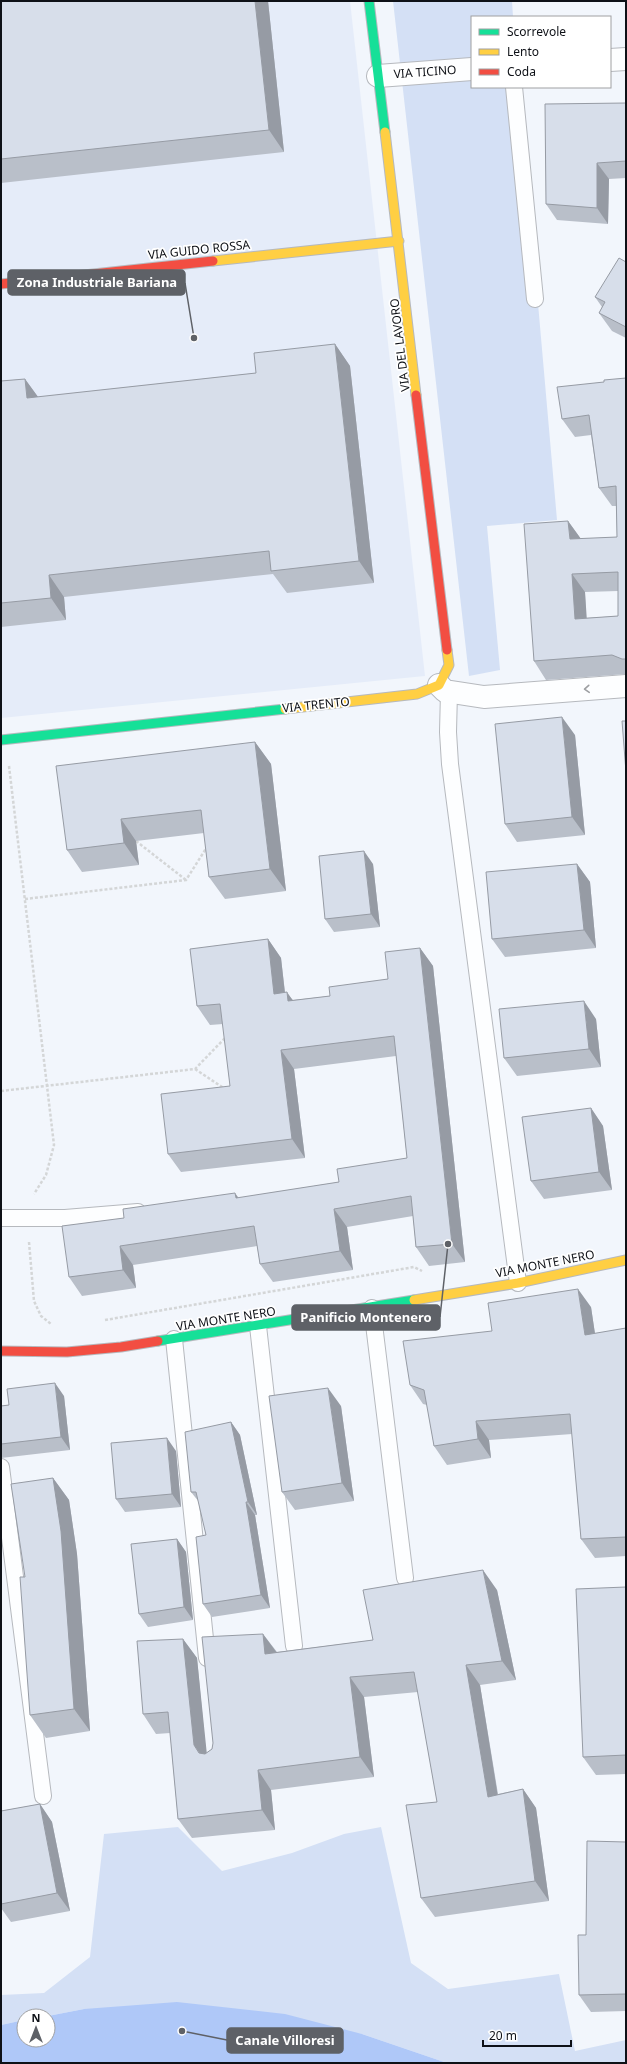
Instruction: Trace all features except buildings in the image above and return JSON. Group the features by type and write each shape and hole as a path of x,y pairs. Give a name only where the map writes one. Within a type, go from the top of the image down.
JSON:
{"street":[{"name":"VIA DEL LAVORO","path":"369,1 449,665 444,688"},
{"path":"611,60 626,59"},
{"name":"VIA TICINO","path":"378,76 471,69"},
{"name":"VIA GUIDO ROSSA","path":"1,284 399,240"},
{"path":"444,688 484,697 626,686"},
{"name":"VIA TRENTO","path":"3,739 417,694 444,688"},
{"name":"VIA MONTE NERO","path":"1,1352 92,1350 174,1339 372,1308 518,1283 626,1260"},
{"name":"VIA MONTE NERO","path":"1,1342 42,1351"}],"lane":[{"path":"514,88 534,300"},
{"path":"444,688 450,764 518,1283"},
{"path":"1,1218 65,1218 138,1212"},
{"path":"372,1308 405,1578"},
{"path":"258,1326 294,1646"},
{"path":"174,1339 208,1670"},
{"path":"1,1467 43,1796"}],"path":[{"path":"3,739 25,899 45,1085 54,1145 46,1175 31,1200 26,1219 34,1302 41,1316 52,1326"},
{"path":"136,841 186,880"},
{"path":"186,880 209,844"},
{"path":"25,899 186,880"},
{"path":"195,1069 229,1034"},
{"path":"1,1091 195,1069 231,1092"},
{"path":"104,1320 414,1267 428,1274"}],"shaded area":[{"path":"1,1 350,1 425,676 1,718"},
{"path":"393,1 512,1 513,16 471,16 471,88 519,88 557,520 487,526 500,670 469,676"},
{"path":"178,1827 222,1871 292,1853 344,1834 381,1827 411,1963 448,1989 559,1974 575,2051 626,2040 626,2063 447,2063 362,2034 84,2009 56,2014 56,2008 16,2008 16,2022 1,2025 1,1995 44,1993 90,1957 104,1834"}],"water":[{"path":"177,2002 285,2014 362,2034 447,2063 1,2063 1,2025 16,2022 16,2048 56,2048 56,2014 84,2009"}],"traffic: fast":[{"path":"369,1 385,132"},
{"path":"1,740 285,709"},
{"path":"158,1341 414,1300"}],"traffic: slow":[{"path":"385,132 416,395"},
{"path":"213,261 399,241"},
{"path":"285,709 417,694 439,685 449,665 447,650"},
{"path":"414,1300 518,1283 626,1260"}],"traffic: jam":[{"path":"1,284 213,261"},
{"path":"416,395 447,650"},
{"path":"1,1351 67,1352 121,1347 158,1341"}],"place":[{"name":"Zona Industriale Bariana","path":"194,338"},
{"name":"Panificio Montenero","path":"448,1244"},
{"name":"Canale Villoresi","path":"182,2031"}]}
